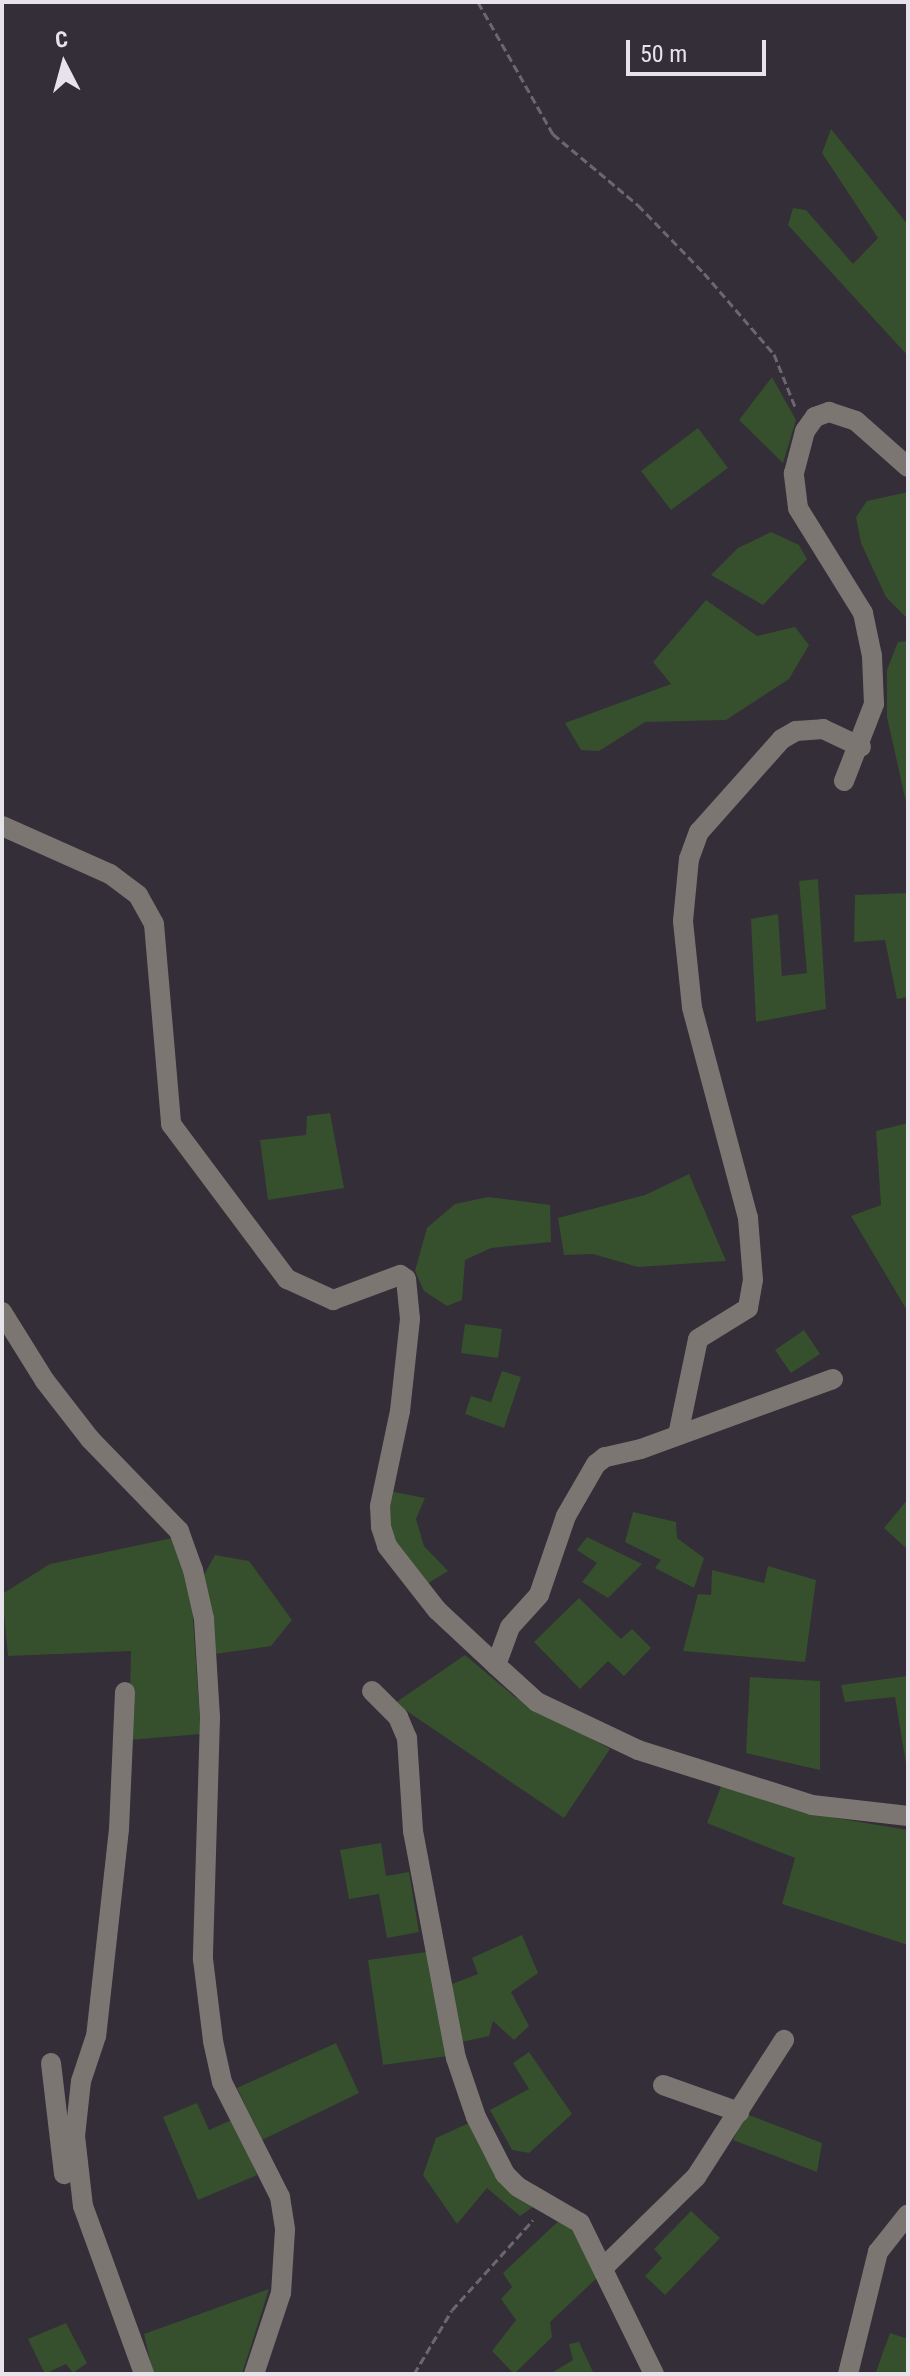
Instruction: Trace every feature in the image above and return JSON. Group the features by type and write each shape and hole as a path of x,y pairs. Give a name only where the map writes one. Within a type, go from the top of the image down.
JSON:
{"street":[{"path":"844,781 861,747 874,704 872,656 863,613 798,508 794,473 805,431 815,417 842,414 877,436 908,467"},
{"path":"678,1435 698,1339 748,1308 753,1280 748,1218 692,1007 683,921 689,859 699,832 782,739 796,731 823,729 861,747"},
{"path":"2,826 110,874 138,895 154,924 171,1124 287,1279 333,1300 400,1275 406,1279 410,1319 400,1411 380,1506 381,1527 387,1546 437,1610 537,1702 638,1750 812,1805 908,1816"},
{"path":"2,1312 45,1381 90,1439 179,1531 193,1570 204,1619 210,1718 203,1959 213,2041 222,2082 280,2197 285,2230 281,2293 254,2374"},
{"path":"496,1665 510,1627 539,1595 566,1516 596,1464 613,1453 678,1435 833,1379"},
{"path":"372,1691 398,1717 407,1738 413,1831 464,2086 505,2174 547,2205 580,2223 654,2374"},
{"path":"125,1692 119,1829 96,2036 81,2081 75,2136 77,2175 94,2238 144,2374"},
{"path":"604,2267 696,2177 784,2040"},
{"path":"51,2063 65,2181 76,2212 94,2238"},
{"path":"663,2085 739,2112"},
{"path":"848,2374 878,2252 908,2214"}],"path":[{"path":"478,2 553,134 638,205 774,354 805,431"},
{"path":"414,2374 452,2310 547,2205"}],"green space":[{"path":"831,129 908,225 908,356 788,225 793,208 806,210 853,264 878,238 822,153"},
{"path":"772,377 796,420 783,463 739,420"},
{"path":"698,428 728,468 671,510 641,471"},
{"path":"908,492 908,619 886,597 861,543 856,517 867,501"},
{"path":"771,532 799,545 807,559 763,605 711,575 738,548"},
{"path":"706,600 757,636 795,627 809,645 789,679 726,720 645,722 599,751 581,750 565,723 671,684 653,662"},
{"path":"908,641 908,811 887,717 887,670 898,642"},
{"path":"818,879 826,1009 756,1022 751,919 778,914 782,976 807,973 799,881"},
{"path":"908,893 908,997 897,999 885,940 854,942 855,895"},
{"path":"330,1113 344,1188 268,1200 260,1140 306,1135 307,1116"},
{"path":"908,1123 908,1312 851,1216 881,1205 876,1131"},
{"path":"689,1174 726,1261 638,1267 593,1254 564,1255 558,1218 645,1195"},
{"path":"488,1197 550,1205 551,1242 491,1248 465,1260 462,1300 447,1306 424,1291 415,1271 427,1228 455,1204"},
{"path":"465,1324 502,1329 498,1358 461,1353"},
{"path":"804,1330 820,1354 791,1373 775,1350"},
{"path":"502,1371 521,1377 504,1428 465,1414 471,1396 491,1402"},
{"path":"389,1491 425,1498 416,1519 424,1546 448,1571 427,1584 406,1565 388,1523"},
{"path":"908,1499 908,1550 884,1528"},
{"path":"633,1512 676,1522 677,1538 704,1558 694,1588 655,1568 661,1560 625,1542"},
{"path":"177,1537 190,1575 201,1734 129,1740 131,1651 8,1656 2,1594 50,1564"},
{"path":"587,1537 642,1564 608,1598 582,1582 597,1563 577,1550"},
{"path":"215,1555 249,1561 292,1620 271,1646 215,1654 204,1575"},
{"path":"768,1566 816,1580 805,1662 683,1651 698,1594 711,1595 712,1570 764,1583"},
{"path":"579,1598 621,1639 632,1629 651,1648 624,1676 608,1661 580,1689 534,1642"},
{"path":"465,1655 515,1697 610,1749 564,1818 395,1703"},
{"path":"908,1676 908,1776 895,1697 845,1702 841,1685"},
{"path":"750,1677 820,1681 820,1770 746,1753"},
{"path":"723,1781 811,1814 908,1830 908,1945 782,1904 795,1858 707,1823"},
{"path":"381,1843 386,1876 409,1872 419,1932 387,1938 379,1894 349,1899 340,1850"},
{"path":"522,1935 538,1973 511,1992 529,2026 514,2040 493,2021 489,2036 461,2042 452,1984 478,1974 472,1958"},
{"path":"434,1951 448,2056 383,2065 368,1960"},
{"path":"336,2043 359,2093 262,2140 237,2088"},
{"path":"529,2052 572,2114 529,2153 512,2150 490,2110 529,2089 513,2063"},
{"path":"197,2103 209,2130 234,2119 257,2175 198,2200 163,2117"},
{"path":"746,2114 822,2143 817,2172 733,2140"},
{"path":"471,2122 533,2207 520,2216 487,2188 457,2224 423,2175 436,2138"},
{"path":"691,2211 720,2238 665,2295 645,2276 662,2258 654,2249"},
{"path":"564,2216 598,2277 550,2322 552,2337 514,2374 492,2351 516,2320 501,2299 512,2287 503,2273"},
{"path":"269,2289 242,2374 153,2374 144,2334"},
{"path":"66,2323 87,2363 73,2373 66,2364 45,2374 28,2339"},
{"path":"890,2333 908,2339 908,2374 876,2372"},
{"path":"579,2342 594,2374 550,2374 573,2360 569,2344"}]}
